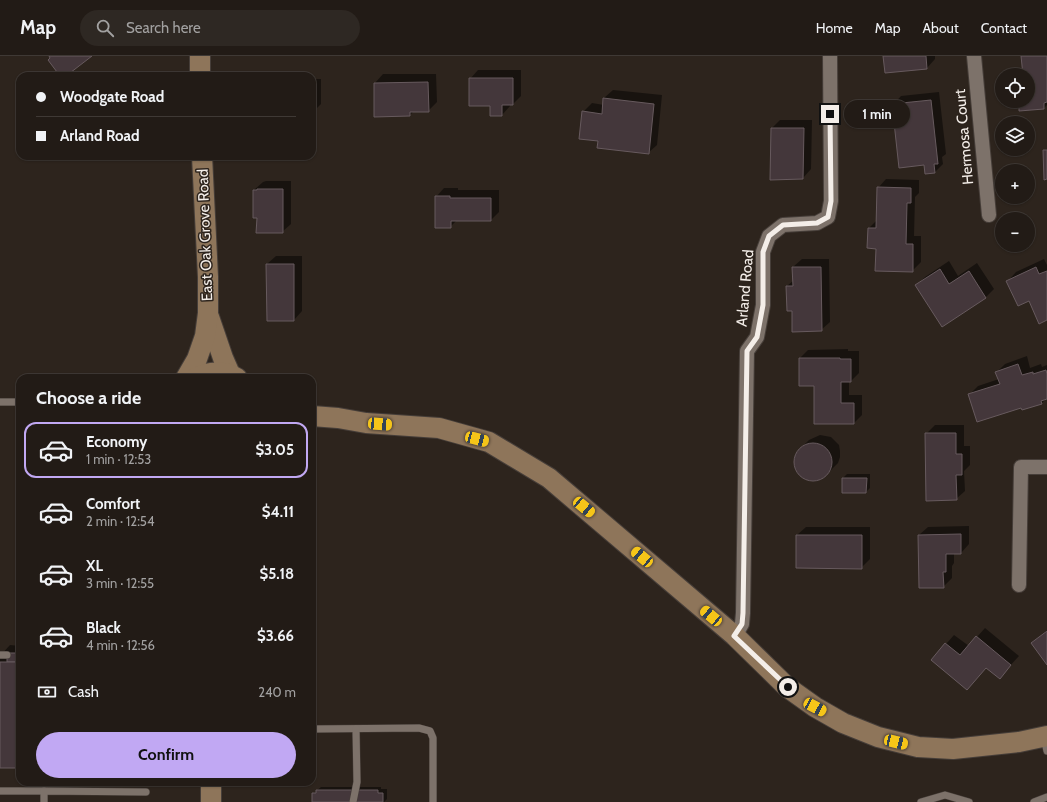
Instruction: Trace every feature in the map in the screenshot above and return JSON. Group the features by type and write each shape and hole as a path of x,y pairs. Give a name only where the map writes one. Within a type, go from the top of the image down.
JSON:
{"street":[{"path":"200,56 200,72"},
{"name":"Arland Road","path":"734,636 742,624 743,613 747,351 757,337 763,305 763,252 769,236 783,225 817,223 828,217 831,201 830,56"},
{"name":"Hermosa Court","path":"974,56 989,215"},
{"name":"East Oak Grove Road","path":"188,374 197,359 206,336 208,313 208,277 202,160"},
{"name":"East Oak Grove Road","path":"208,313 230,370"},
{"path":"206,374 230,370 247,374"},
{"path":"316,404 338,418"},
{"path":"316,416 338,418 366,423 439,428 490,442 549,478 734,636 788,687 815,707 843,723 878,737 918,747 953,749 1020,742 1046,742"},
{"path":"316,429 366,423"},
{"path":"1018,585 1021,467 1047,467"},
{"path":"211,786 211,802"}],"lane":[{"path":"0,402 16,402"},
{"path":"316,728 419,728 430,731 433,738 433,802"},
{"path":"353,802 357,782 356,729"},
{"path":"0,791 146,792"},
{"path":"44,791 44,802"},
{"path":"921,802 945,795 969,802"},
{"path":"1034,802 1047,797"}],"building":[{"path":"49,56 92,56 71,72 57,72 48,60 50,58"},
{"path":"883,56 926,56 927,69 885,73"},
{"path":"1021,56 1047,56 1047,102 1044,103 1044,109 1019,111 1019,108 1035,108 1035,68 1022,68"},
{"path":"469,78 513,78 513,105 502,105 502,116 490,116 490,106 469,106"},
{"path":"428,82 429,112 410,112 410,116 374,117 374,83"},
{"path":"603,98 654,104 649,154 597,148 598,141 579,139 582,111 602,114"},
{"path":"931,100 938,164 934,164 935,173 925,174 924,165 899,168 892,104"},
{"path":"771,128 804,128 803,179 770,180"},
{"path":"1043,150 1047,150 1047,179 1044,180"},
{"path":"877,187 911,188 911,203 907,203 906,244 913,244 913,272 875,271 876,249 867,248 868,228 876,228"},
{"path":"283,189 283,233 256,233 257,218 253,218 253,190"},
{"path":"435,196 450,196 450,198 491,198 491,221 451,221 451,228 435,228"},
{"path":"266,264 294,264 294,321 267,321"},
{"path":"792,267 821,267 822,331 792,332 792,311 787,311 786,286 793,286"},
{"path":"1036,267 1039,274 1047,271 1047,320 1039,324 1029,301 1018,306 1006,281"},
{"path":"940,269 949,284 969,271 986,298 942,327 915,285"},
{"path":"799,358 851,359 851,382 841,382 841,403 854,403 854,424 814,424 814,386 799,386"},
{"path":"1018,364 1022,375 1033,372 1033,374 1046,370 1047,399 1041,401 1042,404 1022,410 1021,408 977,422 968,394 1000,384 995,372"},
{"path":"925,433 956,433 956,454 962,454 962,475 956,475 957,500 926,501"},
{"path":"809,443 817,443 824,446 829,451 832,462 829,473 824,478 817,481 809,481 802,478 797,473 794,466 794,458 797,451 802,446"},
{"path":"842,478 867,478 866,493 842,493"},
{"path":"961,534 961,554 946,554 946,572 943,572 944,588 919,588 918,535"},
{"path":"796,535 862,535 862,569 796,568"},
{"path":"1047,631 1047,665 1031,643"},
{"path":"976,636 1011,665 1000,679 986,668 967,690 931,660 945,643 960,655"},
{"path":"7,653 16,653 16,662 7,662"},
{"path":"0,662 16,662 16,768 0,768"},
{"path":"316,790 378,790 378,793 383,793 383,802 312,802 312,793 316,793"}],"route":[{"path":"788,687 734,636 742,624 743,613 747,351 757,337 763,305 763,252 769,236 783,225 817,223 828,217 831,201 830,114"}]}
